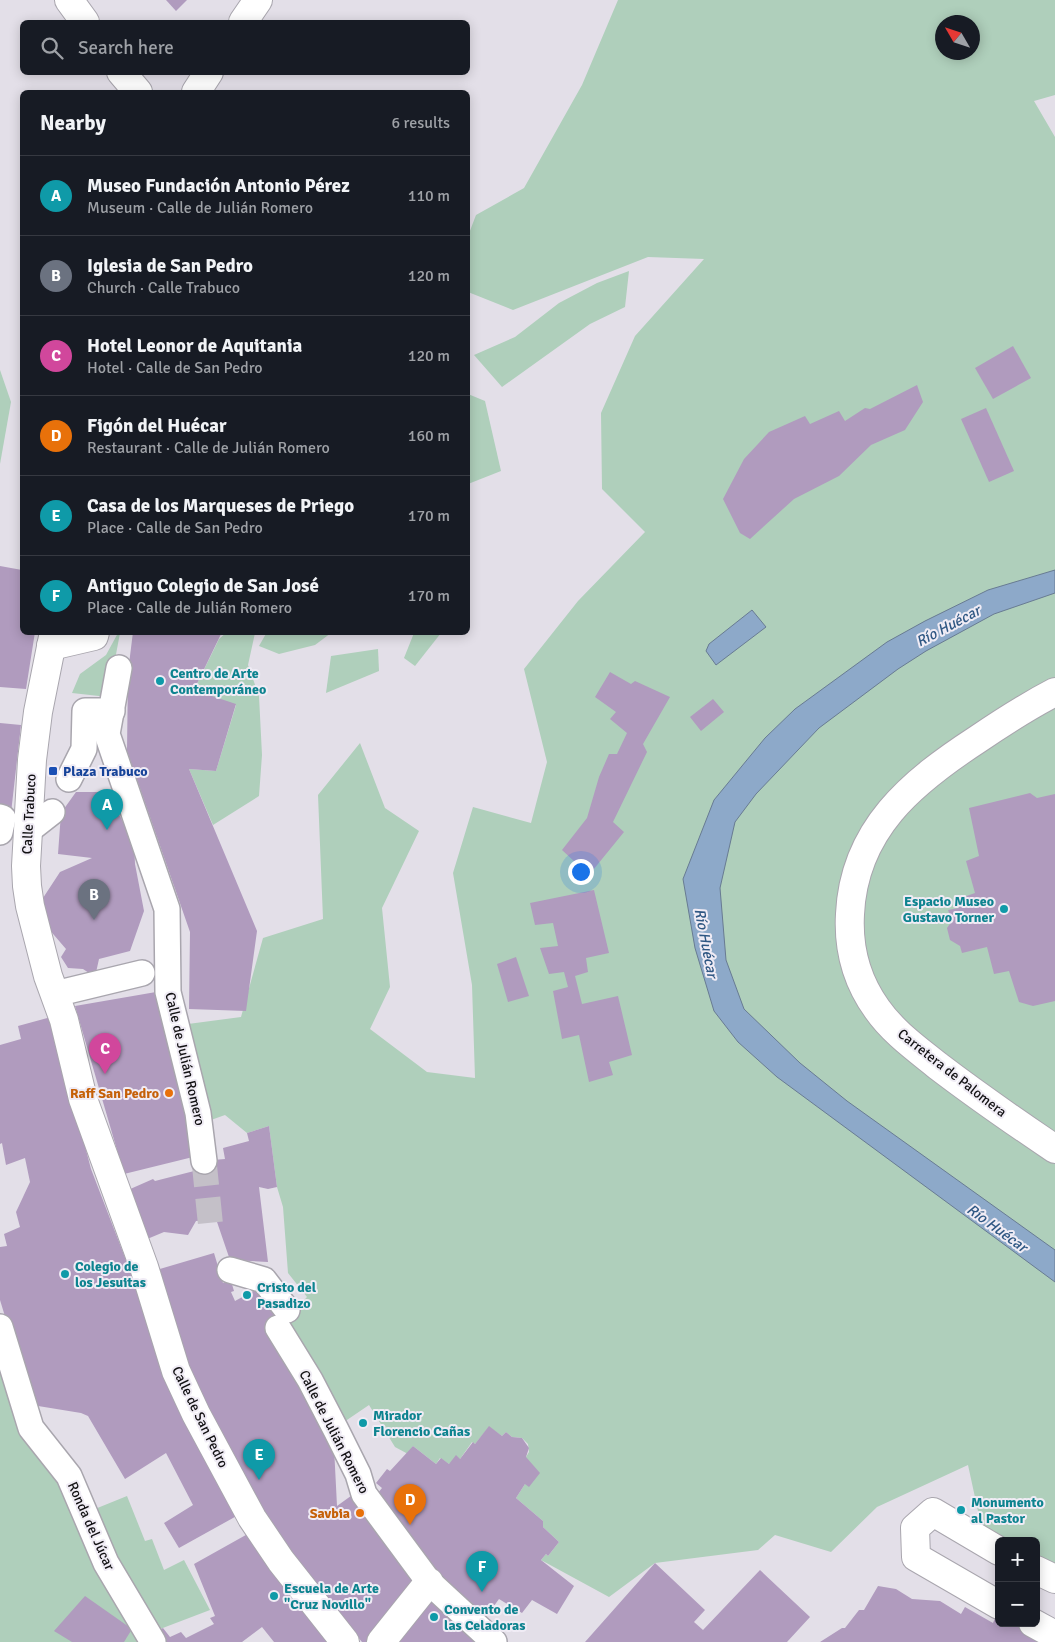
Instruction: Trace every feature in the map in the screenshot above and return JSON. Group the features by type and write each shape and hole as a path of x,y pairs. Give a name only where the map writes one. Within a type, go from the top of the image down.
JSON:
{"street":[{"path":"69,0 84,20"},
{"path":"124,75 136,90"},
{"path":"197,90 207,75"},
{"path":"53,639 94,635"},
{"name":"Calle Trabuco","path":"53,639 38,712 32,760 26,866 30,906 55,994"},
{"name":"Calle de Julián Romero","path":"119,668 107,734 167,909 168,992 198,1113 204,1161"},
{"name":"Carretera de Palomera","path":"1055,692 941,763 903,797 884,820 858,866 851,889 849,929 854,962 860,981 878,1010 892,1027 972,1092 1055,1149"},
{"path":"69,779 84,748 85,711 112,711"},
{"path":"29,830 52,812"},
{"path":"0,817 3,818 0,832"},
{"path":"55,994 142,973"},
{"name":"Calle de San Pedro","path":"55,994 64,1020 83,1099 144,1267 176,1371 205,1431 252,1518 280,1561 345,1642"},
{"name":"Calle de Julián Romero","path":"247,1295 230,1270 264,1280 331,1422 358,1474 364,1494 429,1582 494,1642"},
{"name":"Ronda del Júcar","path":"0,1327 30,1428 69,1476 106,1563 154,1642"},
{"path":"995,1549 933,1512 915,1528 916,1557 995,1603"},
{"path":"1040,1572 1055,1579"},
{"path":"381,1642 429,1582"},
{"path":"1040,1626 1055,1634"}],"green space":[{"path":"618,0 1055,0 1055,95 1034,101 1055,137 1055,1569 1040,1562 1040,1537 1000,1537 981,1525 968,1465 877,1507 831,1552 775,1535 758,1550 655,1563 609,1597 541,1560 546,1554 548,1556 559,1542 543,1527 543,1521 516,1498 525,1484 526,1457 529,1452 528,1444 522,1438 512,1437 506,1432 502,1436 489,1427 475,1444 472,1442 460,1459 449,1464 440,1458 436,1464 413,1446 408,1454 395,1447 369,1405 344,1422 282,1323 307,1297 288,1273 283,1207 277,1187 269,1126 247,1133 225,1115 211,1120 188,1024 241,1017 263,938 323,919 318,795 360,743 385,808 419,831 382,908 390,987 370,1029 427,1072 475,1078 472,985 453,873 473,807 531,823 547,762 524,669 578,601 645,532 602,489 601,413 635,336 704,259 648,257 513,310 470,293 470,231 476,215 524,188 582,85"},
{"path":"629,271 625,307 590,324 502,387 474,355 515,337 559,303 597,283"},
{"path":"0,370 11,402 0,464"},
{"path":"470,395 485,401 501,471 470,483"},
{"path":"117,635 120,635 108,697 72,693 80,674 106,655"},
{"path":"224,635 255,635 248,665 259,696 262,755 259,796 213,825 189,769 216,771 236,705 194,690 219,639"},
{"path":"265,635 328,635 315,645 279,654 259,646"},
{"path":"413,635 439,635 415,666 404,658"},
{"path":"378,649 379,671 326,693 331,656"},
{"path":"0,1361 26,1442 59,1482 143,1642 0,1642"},
{"path":"127,1496 145,1541 152,1539 164,1570 184,1560 210,1610 147,1634 90,1511"}],"water":[{"name":"Río Huécar","path":"1055,570 1055,593 994,614 926,651 898,669 819,728 756,794 735,822 720,888 726,960 744,1009 800,1063 847,1101 1055,1250 1055,1282 777,1077 738,1042 714,1011 695,948 683,879 714,800 765,738 795,709 887,642 925,621 988,590"},
{"path":"752,610 766,627 716,665 706,651 709,644"}],"building":[{"path":"166,0 187,0 176,11"},
{"path":"1013,346 1031,378 993,399 975,368"},
{"path":"917,385 923,402 905,430 871,445 839,476 794,499 750,539 740,533 723,499 744,459 769,432 805,416 810,424 839,411 845,421 865,408 870,409"},
{"path":"986,408 1014,471 989,482 961,419"},
{"path":"0,566 20,570 20,635 35,635 26,689 0,687"},
{"path":"133,635 221,635 194,690 236,704 216,771 189,769 257,931 246,1011 189,1009 190,932 127,751 128,672"},
{"path":"610,672 631,684 635,681 670,697 643,744 647,752 613,822 624,832 589,875 562,850 587,818 599,777 609,754 617,754 627,733 610,719 616,712 595,697"},
{"path":"713,699 724,712 701,731 690,717"},
{"path":"0,723 21,725 11,813 0,813"},
{"path":"76,792 107,792 134,842 135,864 144,911 130,951 99,959 95,977 83,969 68,968 61,957 66,949 48,928 43,898 60,872 92,858 58,854 61,813"},
{"name":"Espacio Museo Gustavo Torner","path":"1030,793 1037,798 1055,794 1055,1001 1033,1006 1019,1002 1009,971 994,974 987,947 962,953 960,946 950,940 947,928 952,921 948,910 959,908 958,899 975,893 966,861 979,856 969,808"},
{"path":"594,890 609,953 586,958 588,972 575,976 582,1004 618,996 632,1055 609,1062 613,1075 589,1082 579,1035 562,1039 553,991 568,987 564,972 549,974 540,948 558,946 553,923 535,925 530,903"},
{"path":"516,957 529,996 508,1002 497,964"},
{"path":"156,992 197,1156 124,1174 75,1006"},
{"path":"51,1017 91,1169 114,1229 170,1374 242,1513 179,1548 164,1523 193,1505 166,1453 125,1479 88,1416 81,1413 32,1405 0,1300 0,1247 7,1246 4,1234 20,1227 16,1212 30,1182 25,1158 6,1165 2,1143 0,1144 0,1045 21,1039 18,1026"},
{"path":"269,1126 277,1187 268,1189 259,1187 268,1262 230,1260 216,1219 196,1221 188,1235 164,1232 140,1242 128,1190 153,1179 155,1181 202,1169 201,1161 225,1159 223,1148 249,1141 247,1133"},
{"path":"214,1253 223,1283 231,1281 234,1291 231,1292 235,1301 257,1289 282,1323 334,1447 337,1506 355,1493 420,1581 375,1642 362,1642 298,1566 231,1458 189,1366 153,1271"},
{"path":"489,1426 502,1436 506,1432 512,1437 522,1438 529,1448 526,1457 540,1473 529,1487 525,1484 516,1498 543,1521 543,1527 559,1542 548,1556 546,1554 541,1560 574,1586 557,1614 532,1600 522,1613 499,1599 480,1625 373,1499 382,1488 376,1483 387,1469 390,1471 413,1446 436,1464 441,1458 449,1464 456,1455 460,1459"},
{"path":"253,1531 339,1642 274,1642 262,1627 242,1642 159,1642 155,1632 163,1628 170,1637 181,1632 186,1638 214,1624 210,1618 215,1616 194,1564"},
{"path":"655,1563 705,1610 694,1622 703,1630 760,1570 810,1617 787,1642 585,1642"},
{"path":"878,1586 896,1589 912,1599 940,1601 961,1614 965,1607 993,1623 995,1618 995,1627 1028,1627 1039,1639 1037,1642 820,1642 845,1628 859,1610 864,1610"},
{"name":"Convento de las Celadoras","path":"431,1592 487,1642 388,1642"},
{"path":"85,1596 132,1629 124,1642 72,1642 54,1631"}],"tunnel":[{"path":"204,1161 211,1229"}],"place":[{"name":"Centro de Arte Contemporáneo","path":"160,681"},
{"name":"Plaza Trabuco","path":"53,771"},
{"name":"Museo Fundación Antonio Pérez","path":"107,830"},
{"name":"Espacio Museo Gustavo Torner","path":"1004,909"},
{"name":"Iglesia de San Pedro","path":"94,920"},
{"name":"Hotel Leonor de Aquitania","path":"105,1074"},
{"name":"Raff San Pedro","path":"169,1093"},
{"name":"Colegio de los Jesuitas","path":"65,1274"},
{"name":"Cristo del Pasadizo","path":"247,1295"},
{"name":"Mirador Florencio Cañas","path":"363,1423"},
{"name":"Casa de los Marqueses de Priego","path":"259,1480"},
{"name":"Monumento al Pastor","path":"961,1510"},
{"name":"Savbia","path":"360,1513"},
{"name":"Figón del Huécar","path":"410,1525"},
{"name":"Antiguo Colegio de San José","path":"482,1592"},
{"name":"Escuela de Arte \"Cruz Novillo\"","path":"274,1596"},
{"name":"Convento de las Celadoras","path":"434,1617"}]}
